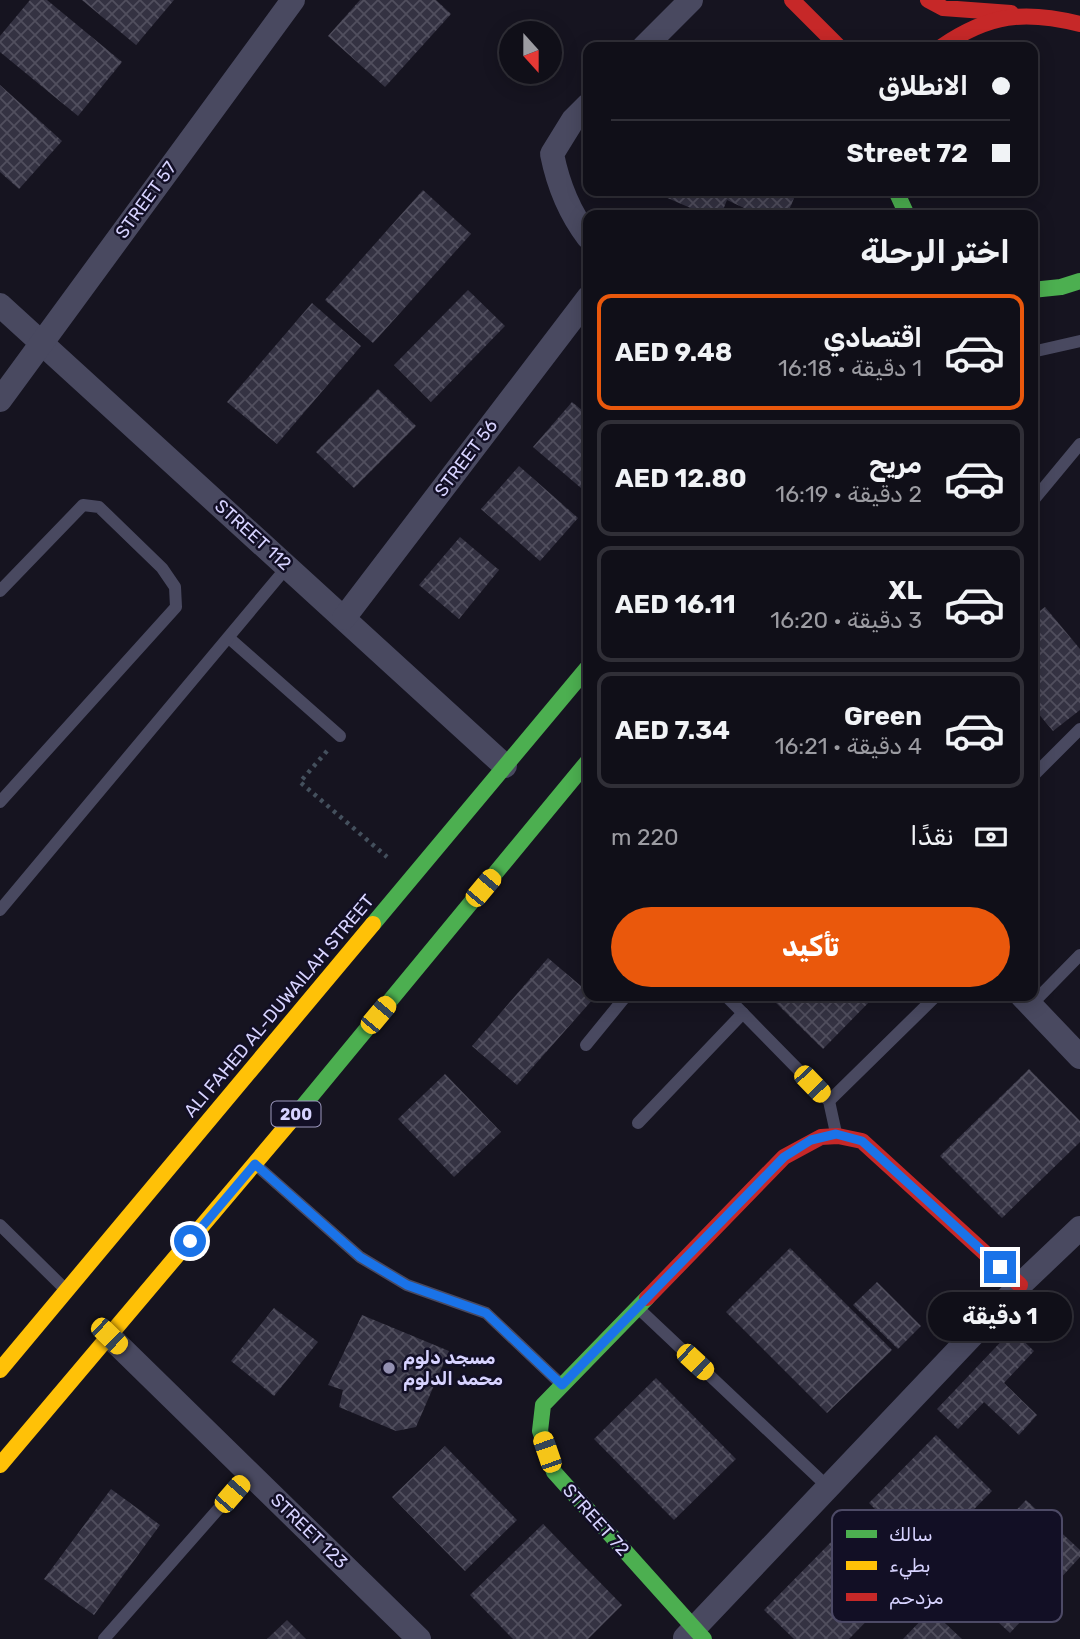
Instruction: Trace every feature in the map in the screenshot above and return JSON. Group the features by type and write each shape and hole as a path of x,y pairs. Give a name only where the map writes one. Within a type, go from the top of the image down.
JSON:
{"main road":[{"path":"792,0 834,42"},
{"path":"928,0 943,8 1052,15 1080,24"},
{"path":"1052,15 1070,6"},
{"path":"948,42 988,20 1021,14"},
{"path":"1038,297 1080,281"},
{"path":"1038,290 1061,288"},
{"name":"ALI FAHED AL-DUWAILAH STREET","path":"0,1370 583,673"},
{"name":"200","path":"0,1465 255,1164 583,767"},
{"path":"836,1134 862,1141 1020,1285"},
{"name":"STREET 72","path":"694,1636 554,1472 540,1431 543,1405 784,1157 811,1140 836,1134"}],"street":[{"name":"STREET 57","path":"0,400 293,0"},
{"path":"649,42 691,0"},
{"path":"583,110 573,120 552,154 557,180 583,230"},
{"name":"STREET 112","path":"0,305 505,765"},
{"name":"STREET 56","path":"344,618 583,305"},
{"path":"1026,1001 1080,1057"},
{"name":"STREET 72","path":"694,1636 1020,1285 1080,1228"},
{"name":"STREET 123","path":"109,1336 419,1639"}],"lane":[{"path":"1038,351 1080,341"},
{"path":"1038,495 1080,444"},
{"path":"0,592 83,505 99,507 162,568 175,587 176,607 0,802"},
{"path":"0,910 287,566"},
{"path":"229,638 340,736"},
{"path":"1038,771 1080,729"},
{"path":"1038,991 1080,955"},
{"path":"586,1045 622,1001"},
{"path":"731,1001 829,1101 836,1134"},
{"path":"829,1101 931,1001"},
{"path":"638,1124 743,1013"},
{"path":"255,1164 360,1257 407,1285 486,1313 562,1385"},
{"path":"0,1226 66,1290"},
{"path":"638,1308 829,1488"},
{"path":"104,1639 250,1473"}],"path":[{"path":"340,736 300,782 411,878"}],"building":[{"path":"30,0 47,0 122,62 78,116 0,52 0,36"},
{"path":"82,0 174,0 136,45"},
{"path":"360,0 436,0 451,14 385,87 328,36"},
{"path":"0,85 62,141 19,189 0,172"},
{"path":"423,190 471,234 373,343 325,300"},
{"path":"663,196 795,196 789,210 748,210 727,200 723,210 695,210"},
{"path":"468,290 505,326 431,402 394,365"},
{"path":"312,303 361,346 277,444 227,402"},
{"path":"378,389 416,426 354,488 316,452"},
{"path":"572,402 583,411 583,490 533,447"},
{"path":"519,466 578,518 540,561 481,509"},
{"path":"460,537 499,570 459,619 419,585"},
{"path":"1045,607 1080,649 1080,710 1053,731 1038,713 1038,612"},
{"path":"548,958 583,988 583,1001 591,1001 517,1085 472,1046"},
{"path":"774,1001 870,1001 823,1049"},
{"path":"1029,1069 1080,1121 1080,1142 1002,1218 940,1156"},
{"path":"445,1074 501,1132 454,1177 398,1119"},
{"path":"790,1248 892,1350 827,1413 726,1312"},
{"path":"877,1282 921,1326 898,1349 853,1305"},
{"path":"274,1308 318,1342 274,1396 231,1361"},
{"name":"مسجد دلوم محمد الدلوم","path":"362,1315 449,1351 416,1427 396,1431 339,1407 343,1390 328,1385"},
{"path":"1012,1330 1034,1351 1004,1383 1037,1415 1019,1435 984,1402 958,1429 937,1409"},
{"path":"656,1378 736,1459 674,1520 594,1439"},
{"path":"936,1435 992,1491 973,1510 876,1510 869,1503"},
{"path":"445,1446 517,1520 465,1571 392,1497"},
{"path":"111,1489 160,1525 94,1615 44,1579"},
{"path":"1026,1500 1037,1510 1017,1510"},
{"path":"543,1524 622,1605 588,1639 513,1639 470,1595"},
{"path":"1062,1533 1080,1550 1080,1557 1062,1577"},
{"path":"832,1541 832,1622 866,1622 849,1639 794,1639 764,1610"},
{"path":"287,1620 306,1639 267,1639"},
{"path":"919,1622 944,1622 962,1639 903,1639"},
{"path":"998,1622 1020,1622 1010,1633"}],"traffic: fast":[{"path":"898,196 905,210"},
{"path":"1038,289 1061,287 1080,281"},
{"path":"373,924 583,673"},
{"path":"289,1123 583,767"},
{"path":"647,1298 543,1405 540,1431 554,1472 704,1639"}],"traffic: slow":[{"path":"0,1370 373,924"},
{"path":"0,1465 289,1123"}],"traffic: jam":[{"path":"792,0 834,42"},
{"path":"928,0 943,8 1011,13"},
{"path":"949,42 975,28 1007,18 1041,17 1080,24"},
{"path":"647,1298 784,1157 821,1137 838,1136 862,1141 1020,1285"}],"place":[{"name":"مسجد دلوم محمد الدلوم","path":"389,1368"}],"route":[{"path":"190,1241 255,1164 360,1257 407,1285 486,1313 562,1385 784,1157 811,1140 836,1134 862,1141 1000,1267"}]}
